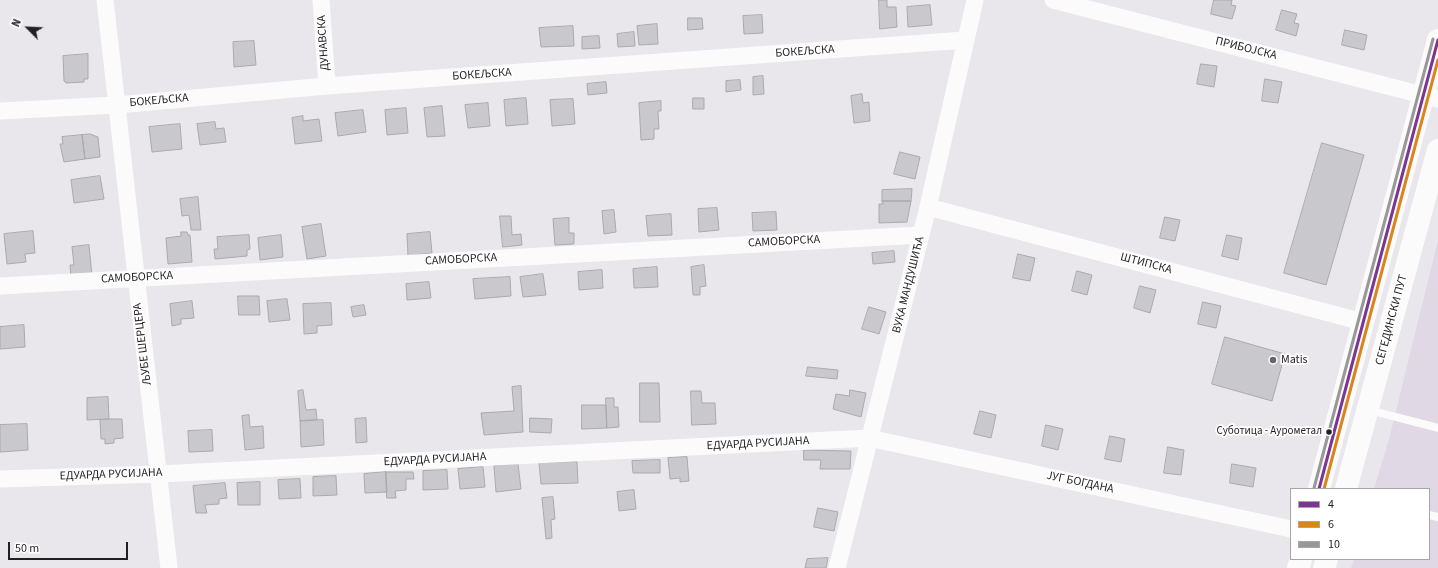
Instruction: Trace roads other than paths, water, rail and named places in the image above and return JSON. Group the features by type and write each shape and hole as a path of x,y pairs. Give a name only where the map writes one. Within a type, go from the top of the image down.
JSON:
{"main road":[{"path":"1319,488 1363,322 1431,97 1438,40"},
{"name":"СЕГЕДИНСКИ ПУТ","path":"1346,488 1438,150"}],"street":[{"name":"ЉУБЕ ШЕРЦЕРА","path":"105,0 135,278 169,568"},
{"name":"ДУНАВСКА","path":"321,0 327,86"},
{"name":"ВУКА МАНДУШИЋА","path":"837,568 928,207 964,40 975,0"},
{"name":"ПРИБОЈСКА","path":"1053,0 1431,97"},
{"name":"БОКЕЉСКА","path":"0,111 117,105 327,86 964,40"},
{"name":"ШТИПСКА","path":"928,207 1363,322"},
{"name":"САМОБОРСКА","path":"0,286 921,235"},
{"name":"ЕДУАРДА РУСИЈАНА","path":"0,479 159,474 869,438"},
{"name":"ЈУГ БОГДАНА","path":"869,438 1290,529"}],"lane":[{"path":"1367,410 1438,428"}],"place":[{"name":"Matis","path":"1273,360"},
{"name":"Суботица - Аурометал","path":"1329,432"}]}
